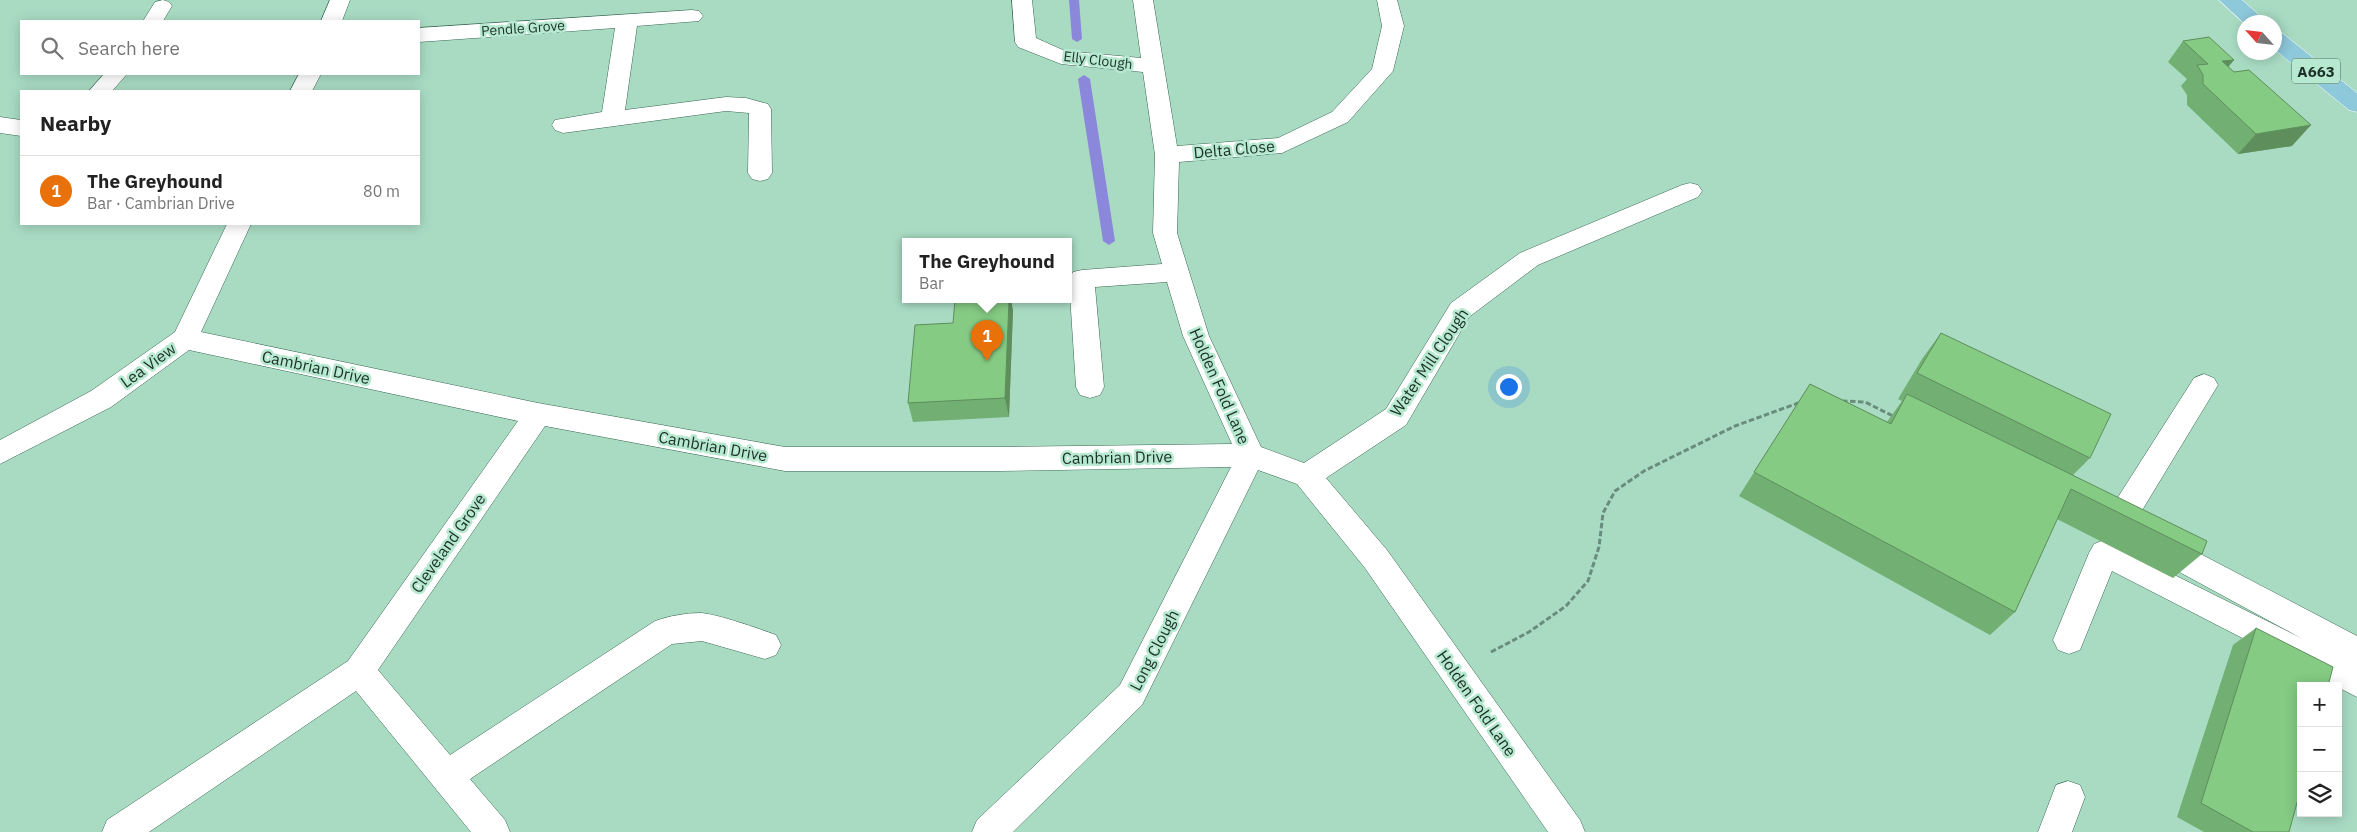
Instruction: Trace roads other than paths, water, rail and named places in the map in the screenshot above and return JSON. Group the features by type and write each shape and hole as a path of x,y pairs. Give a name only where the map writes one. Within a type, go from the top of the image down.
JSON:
{"main road":[{"path":"2229,0 2247,15"},
{"name":"A663","path":"2282,44 2357,105"}],"street":[{"path":"332,20 340,0"},
{"name":"Elly Clough","path":"1022,0 1026,42 1062,57 1154,66"},
{"name":"Holden Fold Lane","path":"1143,0 1167,155 1165,232 1196,336 1251,455 1307,476 1376,559 1568,832"},
{"name":"Delta Close","path":"1167,155 1282,145 1340,117 1382,70 1393,26 1387,0"},
{"name":"Pendle Grove","path":"420,35 692,16"},
{"path":"612,118 627,20"},
{"path":"101,90 115,75"},
{"path":"302,90 310,75"},
{"path":"563,125 726,104 746,105 760,109 760,173"},
{"path":"0,125 20,128"},
{"name":"Water Mill Clough","path":"1307,476 1396,417 1460,310 1521,264 1690,191"},
{"name":"Lea View","path":"0,453 101,399 185,339 239,225"},
{"path":"1090,387 1082,279 1177,272"},
{"name":"Cambrian Drive","path":"185,339 538,414 785,459 1251,455"},
{"path":"2204,384 2123,514 2112,520 2190,565 2357,652"},
{"name":"Cleveland Grove","path":"119,832 359,671 538,414"},
{"name":"Long Clough","path":"989,832 1131,695 1251,455"},
{"path":"2069,640 2104,553 2357,682"},
{"path":"446,776 666,631 702,627 765,645"},
{"path":"359,671 493,832"},
{"path":"2055,832 2068,796"}],"waterway":[{"path":"1074,0 1077,39"},
{"path":"1084,79 1109,241"}],"place":[{"name":"The Greyhound","path":"987,361"}]}
